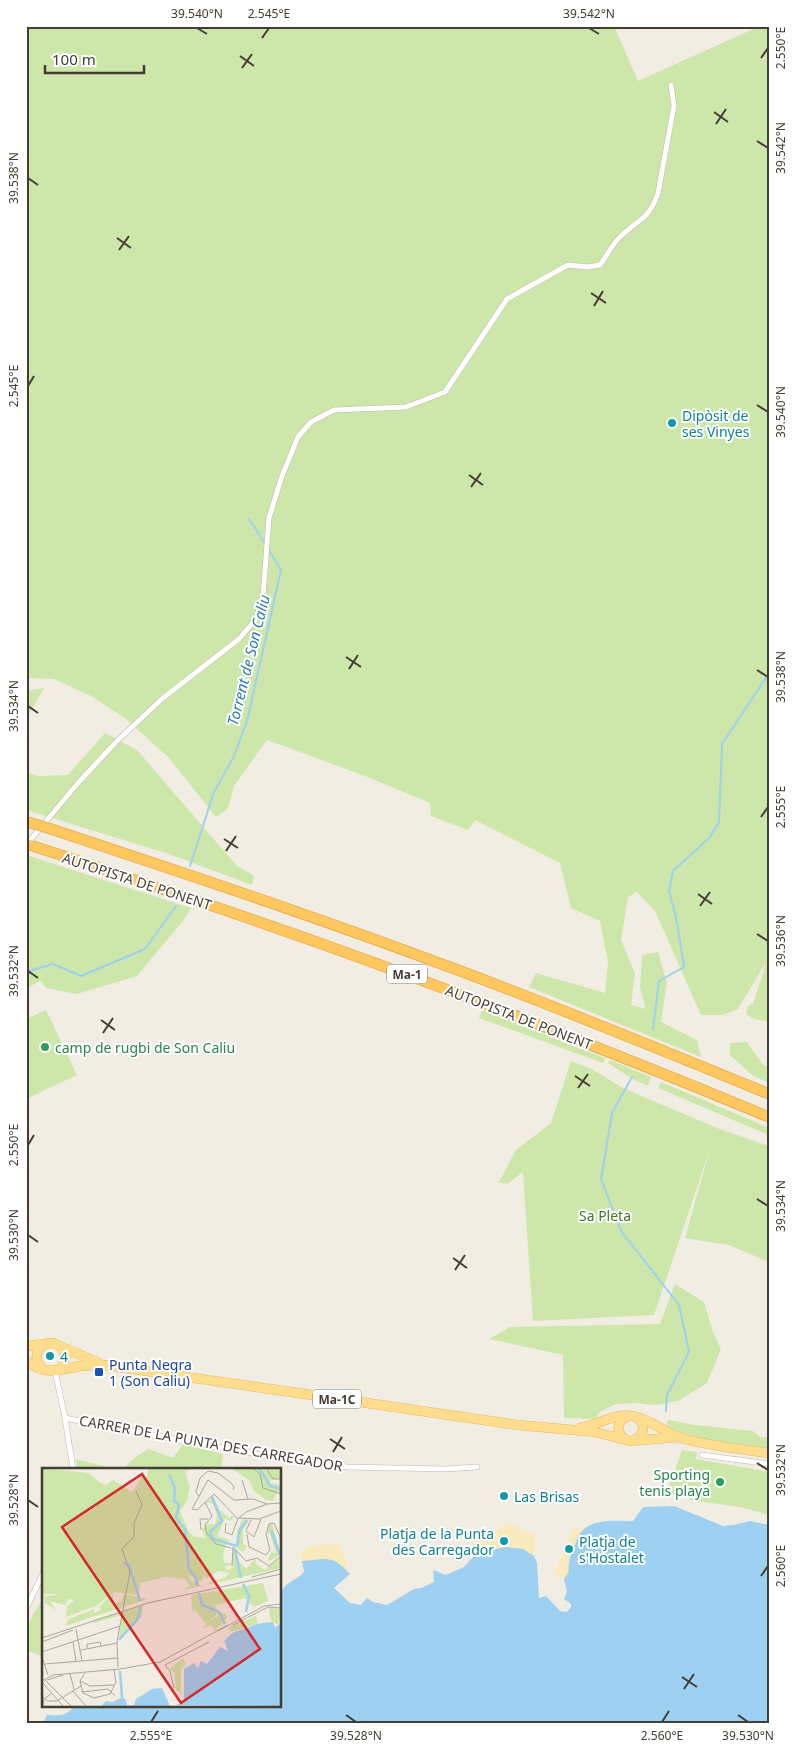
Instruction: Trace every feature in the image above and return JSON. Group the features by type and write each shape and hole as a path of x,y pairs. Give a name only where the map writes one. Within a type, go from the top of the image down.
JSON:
{"highway":[{"name":"AUTOPISTA DE PONENT","path":"27,822 265,901 439,963 572,1014 769,1094"},
{"name":"AUTOPISTA DE PONENT","path":"26,844 397,970 560,1032 769,1117"}],"main road":[{"name":"Ma-1C","path":"26,1346 48,1343 58,1344 105,1365"},
{"path":"43,1369 37,1362 37,1352 48,1343"},
{"path":"56,1371 65,1362 66,1357 58,1344"},
{"name":"Ma-1C","path":"26,1362 43,1369 56,1371 81,1366 105,1365 485,1420 595,1432 630,1440 680,1438 715,1446 769,1453"},
{"name":"Ma-1C","path":"570,1430 595,1425 612,1418 634,1417 644,1418 680,1438"},
{"path":"634,1417 642,1421 643,1430 642,1435 630,1440 620,1434 618,1426 622,1419 634,1417"}],"street":[{"path":"26,844 78,783 127,731 163,698 239,639 256,620 263,597 270,518 282,476 298,437 311,422 334,410 406,407 445,392 508,299 568,265 588,267 600,265 619,237 645,217 654,206 658,193 674,106 671,86"},
{"path":"56,1371 73,1468"},
{"name":"CARRER DE LA PUNTA DES CARREGADOR","path":"65,1418 184,1442 347,1467 445,1469 476,1467"},
{"path":"702,1455 769,1464"},
{"path":"26,1609 42,1576"}],"green space":[{"path":"26,26 614,26 638,81 760,26 769,26 769,1022 754,1019 746,1014 748,1006 753,1003 766,964 738,1009 723,1015 701,1015 655,911 637,892 628,897 621,940 635,973 631,1005 646,1009 640,988 642,955 658,952 667,983 661,1022 697,1040 701,1057 529,987 536,973 605,993 608,962 600,921 571,908 560,863 475,820 468,830 431,816 430,803 365,776 267,740 234,786 228,808 216,817 169,758 126,719 91,696 54,679 26,678"},
{"path":"44,688 27,718 26,719 26,691"},
{"path":"105,733 137,750 236,865 254,876 252,885 166,853 26,810 26,772 38,776 68,775"},
{"path":"26,855 191,908 183,921 137,976 77,994 46,988 41,981 26,988"},
{"name":"camp de rugbi de Son Caliu","path":"46,1010 77,1075 26,1099 26,1019"},
{"path":"482,1010 605,1058 603,1063 479,1018"},
{"path":"747,1042 763,1065 769,1067 769,1083 752,1075 730,1055 730,1043"},
{"path":"610,1060 651,1077 648,1086 634,1080 608,1063"},
{"name":"Sa Pleta","path":"571,1061 592,1069 623,1088 717,1128 769,1146 769,1262 729,1245 685,1238 710,1149 654,1315 533,1321 523,1172 507,1184 499,1182 516,1150 551,1123"},
{"path":"661,1082 769,1128 769,1135 658,1088"},
{"path":"675,1284 704,1302 713,1332 721,1349 707,1383 678,1401 656,1405 616,1404 601,1411 595,1419 564,1418 563,1355 489,1339 510,1327 660,1324"},
{"path":"668,1420 753,1431 760,1437 769,1438 769,1448 700,1438 675,1430 667,1425"},
{"path":"183,1444 223,1454 221,1468 124,1468 137,1456 149,1449 173,1458"},
{"name":"Sporting tenis playa","path":"682,1450 697,1452 696,1459 769,1472 769,1515 740,1507 690,1500 688,1496 680,1493 666,1495"},
{"path":"76,1459 111,1468 77,1468"},
{"path":"42,1600 42,1656 26,1650 27,1633 35,1611"}],"sand":[{"name":"Platja de la Punta des Carregador","path":"507,1523 535,1535 534,1556 523,1549 478,1552 471,1543 492,1534"},
{"name":"Platja de s'Hostalet","path":"574,1526 583,1530 578,1538 568,1566 569,1571 564,1579 554,1574"},
{"path":"339,1543 350,1574 338,1563 329,1559 302,1561 300,1554 309,1546"}],"water":[{"path":"674,1506 723,1526 750,1521 769,1525 769,1723 43,1723 47,1715 63,1714 74,1706 281,1706 281,1590 304,1572 302,1561 329,1559 344,1568 350,1574 334,1588 350,1603 361,1605 367,1598 373,1602 387,1605 414,1589 434,1582 433,1570 446,1575 464,1567 478,1552 507,1547 523,1549 534,1556 537,1563 539,1598 546,1596 560,1611 567,1612 571,1604 564,1599 567,1591 564,1579 569,1571 570,1560 577,1538 581,1532 588,1526 600,1522 633,1521 643,1507"}],"waterway":[{"name":"Torrent de Son Caliu","path":"249,519 266,545"},
{"name":"Torrent de Son Caliu","path":"190,866 214,792 233,758 247,721 281,570 268,549"},
{"path":"653,1029 659,981 684,967 676,917 669,891 673,871 710,837 719,822 722,744 769,673"},
{"name":"Torrent de Son Caliu","path":"26,972 53,964 81,976 145,949 176,906"},
{"path":"632,1077 612,1113 601,1179 621,1231 679,1305 689,1352 667,1395 666,1411"}],"place":[{"name":"Dipòsit de ses Vinyes","path":"672,423"},
{"name":"camp de rugbi de Son Caliu","path":"45,1047"},
{"name":"4","path":"50,1356"},
{"name":"Punta Negra 1 (Son Caliu)","path":"99,1372"},
{"name":"Sporting tenis playa","path":"720,1482"},
{"name":"Las Brisas","path":"504,1496"},
{"name":"Platja de la Punta des Carregador","path":"504,1541"},
{"name":"Platja de s'Hostalet","path":"569,1549"}]}
